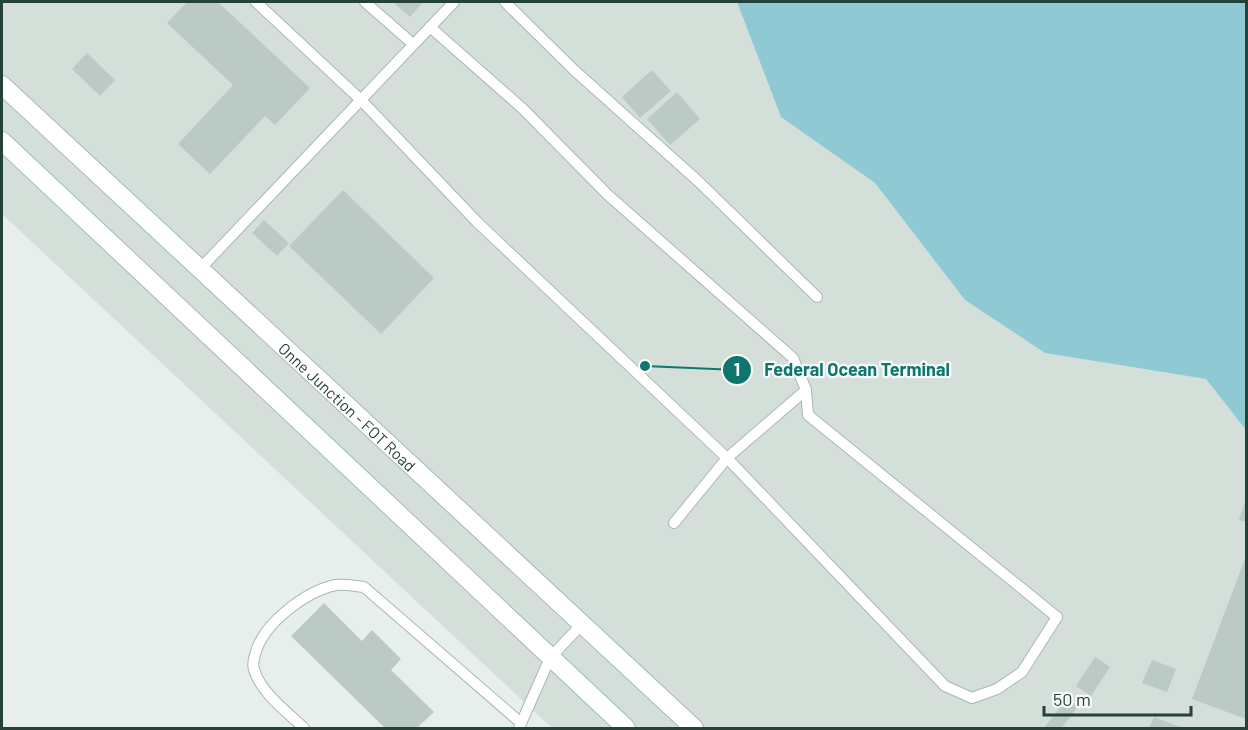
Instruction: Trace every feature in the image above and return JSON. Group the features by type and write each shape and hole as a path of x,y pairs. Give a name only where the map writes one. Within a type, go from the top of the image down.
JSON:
{"street":[{"name":"Onne Junction - FOT Road","path":"2,86 694,729"},
{"path":"2,141 626,729"}],"lane":[{"path":"256,2 361,100 477,222 727,458 945,686 972,698 997,689 1022,672 1057,617 808,415 806,390 793,358 608,195 522,108 430,27"},
{"path":"365,2 413,44"},
{"path":"200,270 454,2"},
{"path":"505,2 574,70 698,181 818,297"},
{"path":"674,523 727,458 806,390"},
{"path":"304,729 263,688 253,667 257,644 277,619 295,604 313,594 337,585 364,587 520,726 550,658 582,624"}],"shaded area":[{"path":"2,2 737,2 781,116 875,183 965,300 1045,353 1206,379 1246,430 1246,728 552,728 2,214"}],"water":[{"path":"737,2 1246,2 1246,430 1206,379 1045,353 965,300 875,183 781,117"}],"building":[{"path":"187,2 218,2 310,88 275,125 265,116 210,174 178,144 233,85 167,23"},
{"path":"393,2 423,2 410,17"},
{"path":"87,53 115,80 100,96 72,69"},
{"path":"652,70 671,91 640,118 622,97"},
{"path":"677,92 700,119 670,145 647,119"},
{"path":"343,190 434,278 381,334 289,246"},
{"path":"264,220 289,243 277,256 252,233"},
{"path":"1246,498 1246,522 1239,520"},
{"path":"1246,556 1246,719 1192,699"},
{"path":"324,603 362,641 372,630 401,659 391,670 434,712 417,728 385,728 291,636"},
{"path":"1095,657 1110,667 1091,696 1076,686"},
{"path":"1152,660 1176,669 1167,692 1142,683"},
{"path":"1067,698 1078,707 1061,728 1044,728"},
{"path":"1154,717 1183,728 1149,728"}],"place":[{"name":"Federal Ocean Terminal","path":"645,366"}]}
